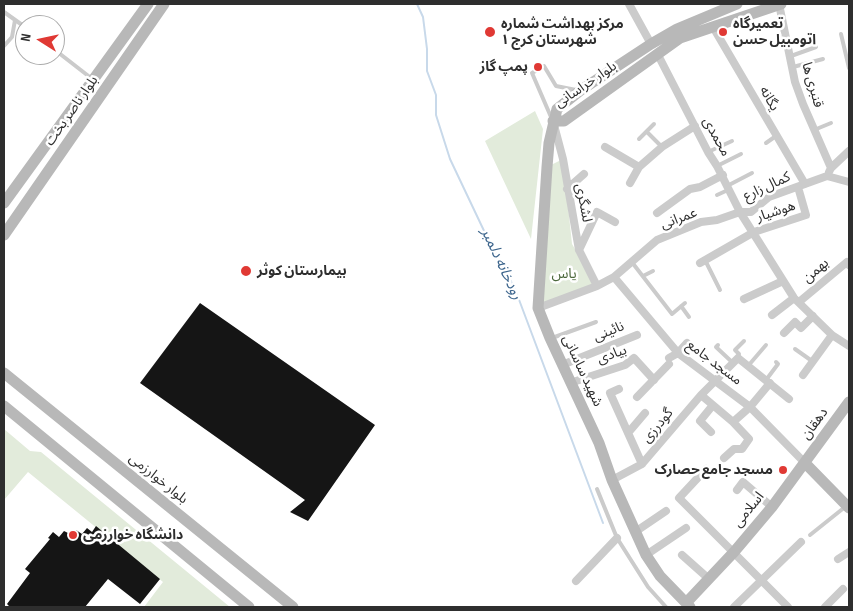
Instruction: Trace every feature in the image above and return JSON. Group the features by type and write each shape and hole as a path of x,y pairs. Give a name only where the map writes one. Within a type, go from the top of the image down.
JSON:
{"street":[{"name":"بلوار ناصر بخت","path":"4,203 148,4"},
{"name":"بلوار ناصر بخت","path":"4,235 164,4"},
{"name":"محمدی","path":"629,4 708,152 718,166 740,212 783,281 797,300 832,335 849,346"},
{"name":"بلوار خراسانی","path":"737,4 677,29 654,48 564,121 553,121 557,109 581,90 654,48 780,4"},
{"name":"قنبری ها","path":"780,4 800,97 831,168"},
{"name":"یگانه","path":"713,27 776,136 801,185"},
{"name":"لشگری","path":"553,121 563,159 579,250 597,286"},
{"name":"شهید ساسانی","path":"553,121 547,167 538,308 646,555 660,576 688,605"},
{"path":"630,183 639,167 662,147 695,126"},
{"path":"605,147 639,167"},
{"path":"849,151 831,168 827,176 849,182"},
{"path":"567,190 584,174"},
{"path":"657,213 690,189 700,187 723,176"},
{"name":"کمال زارع","path":"740,212 751,212 769,198 827,176"},
{"name":"هوشیار","path":"754,232 806,215 801,185"},
{"path":"579,250 597,212 615,222"},
{"name":"عمرانی","path":"538,308 597,286 614,277 658,240 701,222 717,220 740,212"},
{"path":"703,262 754,232"},
{"name":"بهمن","path":"797,300 846,262 849,265"},
{"name":"مسجد جامع","path":"614,277 678,352 750,407 805,463"},
{"path":"744,300 783,281"},
{"path":"772,315 797,300"},
{"path":"784,332 795,322 802,328 813,316"},
{"name":"نائینی","path":"562,365 637,335"},
{"path":"803,375 832,335"},
{"path":"636,397 687,343"},
{"name":"بیادی","path":"570,382 625,364 634,358 654,380"},
{"path":"735,360 748,366 789,399"},
{"name":"گودرزی","path":"612,480 642,464 701,395 735,360"},
{"name":"بلوار خوارزمی","path":"4,373 293,607"},
{"path":"733,422 750,407 768,382"},
{"path":"619,389 610,393 642,464"},
{"path":"701,395 733,422 749,439 742,449 734,449 724,458"},
{"name":"دهقان","path":"805,463 849,402"},
{"path":"711,432 700,421 713,404"},
{"path":"4,406 249,607"},
{"path":"677,410 683,416"},
{"path":"628,434 644,413"},
{"path":"805,463 848,507"},
{"name":"اسلامی","path":"688,605 772,507 805,463"},
{"name":"اسلامی","path":"706,468 679,498 734,552"},
{"path":"737,490 743,482 772,507"},
{"path":"635,532 666,511"},
{"path":"646,555 686,528"},
{"path":"576,581 617,538"},
{"path":"734,607 801,542"},
{"path":"734,552 788,607"},
{"path":"838,560 849,552"},
{"path":"685,555 696,563 709,579"},
{"path":"825,607 843,589"}],"lane":[{"path":"4,12 15,20 12,37 4,46"},
{"path":"841,34 848,57 849,68"},
{"path":"790,56 816,47"},
{"path":"65,58 91,78"},
{"path":"793,67 823,58"},
{"path":"553,121 532,73 544,66 556,86 581,90"},
{"path":"814,130 831,123"},
{"path":"640,139 654,124"},
{"path":"647,132 662,147"},
{"path":"766,143 776,136"},
{"path":"708,152 732,141"},
{"path":"718,166 741,154"},
{"path":"717,195 752,173"},
{"path":"631,261 672,314 683,305 689,317"},
{"path":"703,262 720,290"},
{"path":"643,276 653,270"},
{"path":"550,338 596,322"},
{"path":"718,345 716,348 735,360 738,354 735,350 744,340"},
{"path":"748,366 766,345"},
{"path":"795,349 812,361"},
{"path":"768,382 778,364 776,362"},
{"path":"597,490 617,538 648,587 666,607"},
{"path":"810,535 848,507"}],"green space":[{"path":"535,111 543,129 531,239 485,141"},
{"name":"یاس","path":"563,159 572,244 597,286 538,308 547,167"},
{"path":"4,429 30,451 41,452 230,607 144,607 163,582 28,472 4,500"}],"building":[{"path":"200,303 375,425 308,521 290,512 305,500 140,383"},
{"path":"96,526 160,579 140,604 108,579 85,607 10,607 7,604 30,573 25,569 50,539 48,538 53,532 59,537 64,531 72,535 76,530 82,534 87,528 92,532"}],"waterway":[{"name":"رودخانه دلمبر","path":"417,4 423,17 427,49 427,71 436,95 436,115 450,159 486,235 515,289 603,523"}],"place":[{"name":"مرکز بهداشت شماره ۱ شهرستان کرج","path":"490,32"},
{"name":"تعمیرگاه اتومبیل حسن","path":"723,32"},
{"name":"پمپ گاز","path":"538,67"},
{"name":"بیمارستان کوثر","path":"246,271"},
{"name":"مسجد جامع حصارک","path":"783,470"},
{"name":"دانشگاه خوارزمی","path":"73,535"}]}
